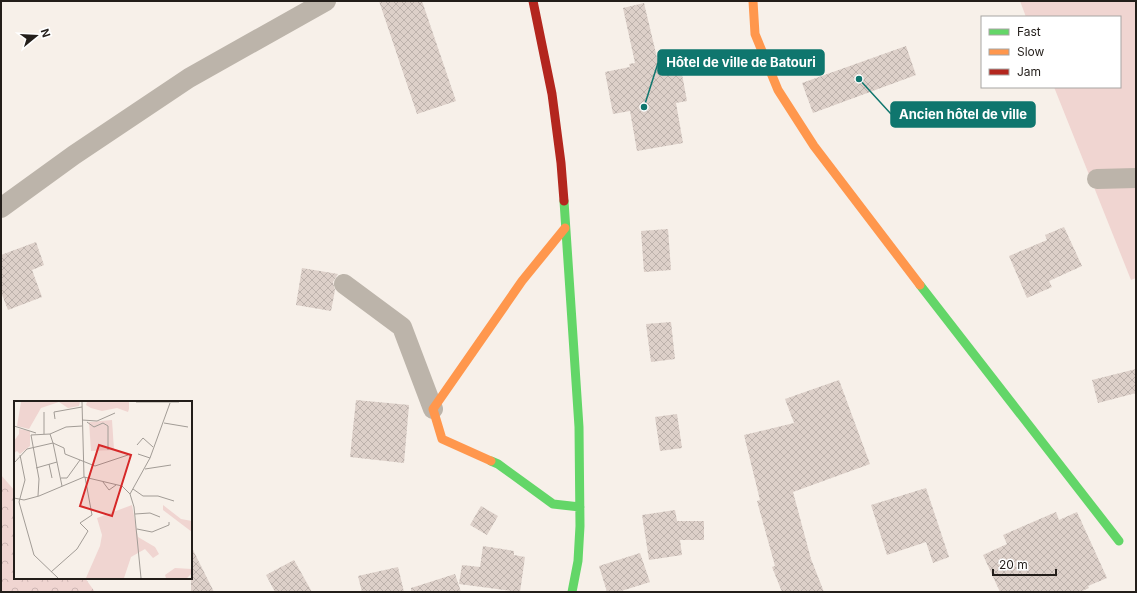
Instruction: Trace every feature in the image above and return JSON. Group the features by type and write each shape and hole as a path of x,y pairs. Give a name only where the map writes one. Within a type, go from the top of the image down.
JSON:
{"street":[{"path":"1,208 74,155 189,78 326,1"},
{"path":"533,1 552,94 561,163 578,427 580,526 578,561 572,592"},
{"path":"753,1 755,34 778,90 814,146 1119,541"},
{"path":"1096,179 1136,178"},
{"path":"433,409 522,281 565,228"},
{"path":"344,284 402,327 433,409 442,439 498,464 553,504 580,507"}],"green space":[{"path":"1020,1 1136,1 1136,278 1131,280 1054,88 1121,88 1121,16 1026,16"},
{"path":"1,475 14,490 14,579 86,579 95,592 1,592"}],"building":[{"path":"379,1 422,1 456,101 417,114"},
{"path":"644,3 658,62 679,58 687,101 676,103 683,143 637,151 630,111 613,114 605,72 630,67 629,64 635,63 623,8"},
{"path":"906,46 916,75 813,113 802,83"},
{"path":"1064,227 1082,266 1049,281 1052,287 1027,298 1009,256 1047,240 1045,235"},
{"path":"668,229 671,270 644,272 641,231"},
{"path":"36,242 44,265 32,270 42,297 8,310 1,292 1,255"},
{"path":"302,268 338,274 333,282 335,290 331,311 296,305"},
{"path":"671,322 675,359 651,362 646,324"},
{"path":"1136,369 1136,393 1098,403 1092,380"},
{"path":"839,380 870,464 793,492 811,559 824,592 782,592 772,567 775,566 757,501 760,500 744,435 794,423 785,399"},
{"path":"356,400 409,405 404,463 350,457"},
{"path":"677,414 682,448 660,451 655,417"},
{"path":"926,488 949,557 933,563 926,542 887,555 871,505"},
{"path":"481,506 498,516 487,535 470,525"},
{"path":"675,510 677,521 704,521 704,540 680,540 682,555 649,560 642,515"},
{"path":"1056,512 1059,520 1077,512 1107,578 1088,586 1089,588 1080,592 1000,592 983,555 1007,544 1003,535"},
{"path":"483,546 514,551 514,555 525,557 520,592 459,584 462,565 480,567"},
{"path":"192,548 214,592 191,592 192,579"},
{"path":"640,553 650,582 618,592 607,592 599,566"},
{"path":"294,560 312,592 275,592 266,575"},
{"path":"398,567 404,592 362,592 358,576"},
{"path":"455,574 461,592 411,592 411,588"}],"traffic: fast":[{"path":"564,201 579,427 580,526 578,561 572,592"},
{"path":"920,285 1119,541"},
{"path":"491,461 498,464 553,504 580,507"}],"traffic: slow":[{"path":"753,1 755,34 778,90 814,146 920,285"},
{"path":"491,461 442,439 433,409 522,281 565,228"}],"traffic: jam":[{"path":"533,1 552,94 561,163 564,201"}],"place":[{"name":"Ancien hôtel de ville","path":"859,79"},
{"name":"Hôtel de ville de Batouri","path":"644,107"}]}
